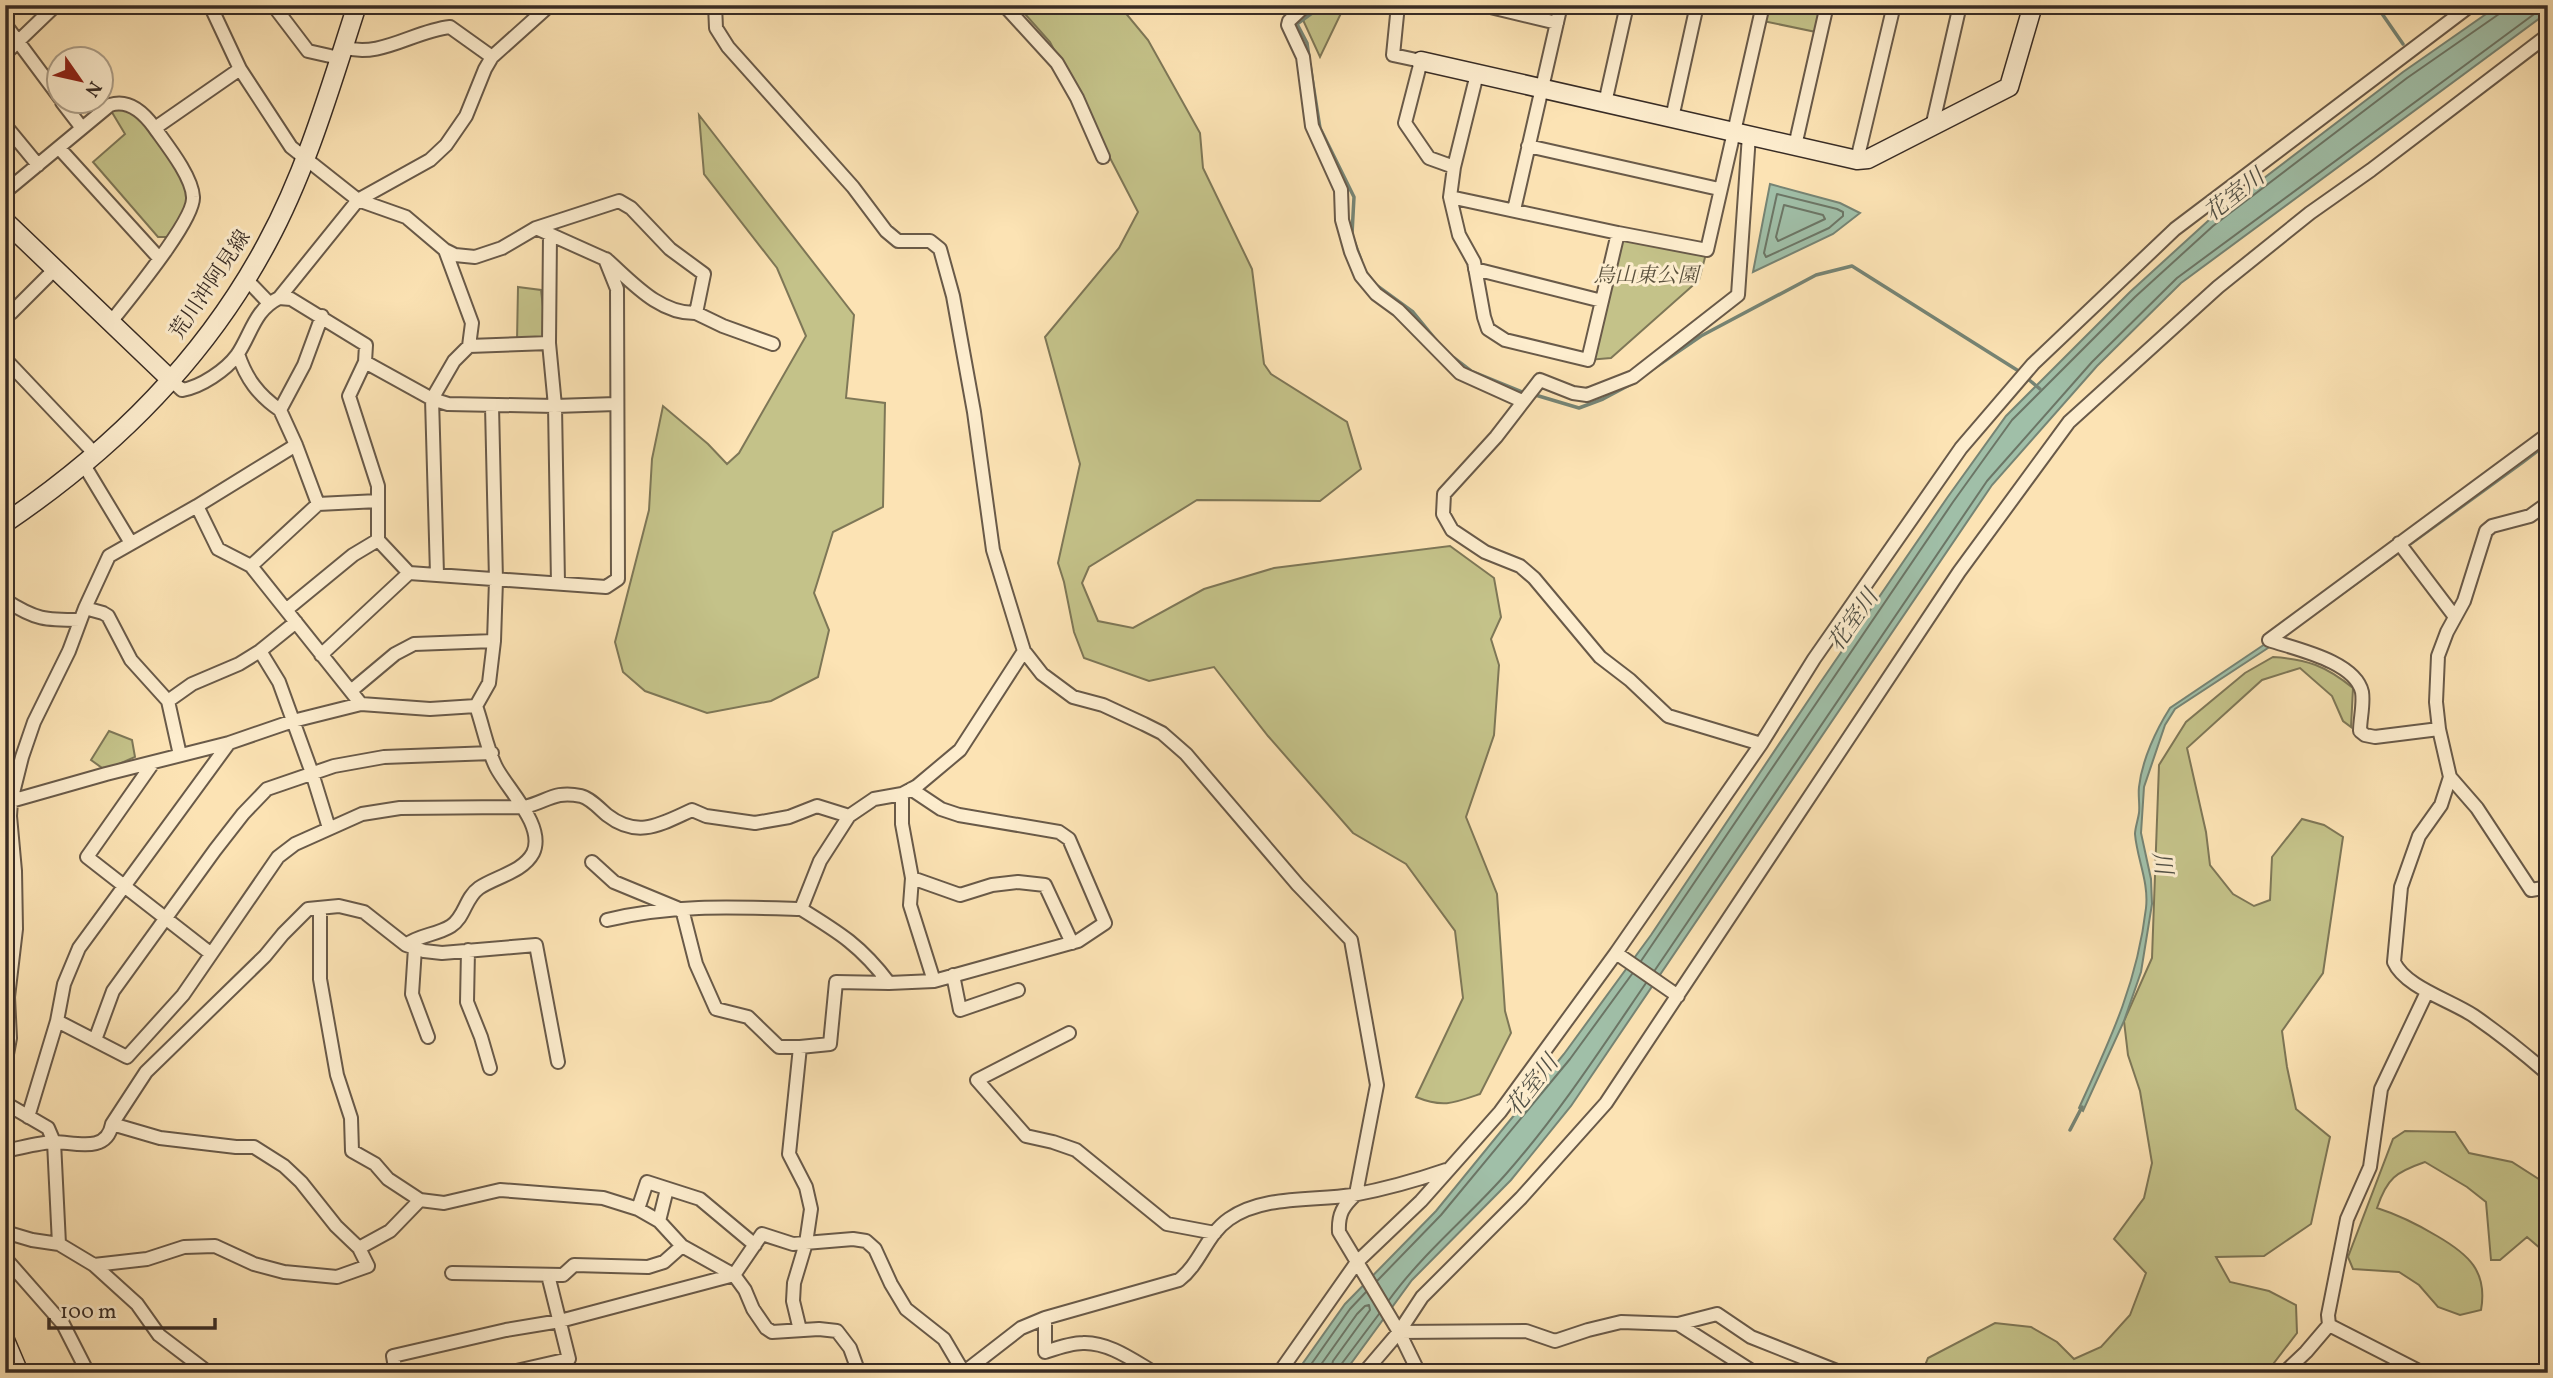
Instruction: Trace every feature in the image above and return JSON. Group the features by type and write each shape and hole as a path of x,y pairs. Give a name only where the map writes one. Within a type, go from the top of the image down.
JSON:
{"street":[{"path":"5,54 56,5"},
{"path":"210,5 240,69 290,147 358,200 406,217 445,250 455,255 475,257 502,248 537,228 619,201 631,208 670,249 704,274 696,313"},
{"path":"273,5 308,51 374,51 431,29 450,27 492,57"},
{"name":"荒川沖阿見線","path":"5,523 90,460 150,405 206,338 267,243 305,160 357,5"},
{"path":"5,221 182,390 192,389 224,368 238,354 247,334 358,200 430,160 446,145 466,116 492,57 550,5"},
{"path":"715,5 716,28 728,47 853,187 886,231 898,242 930,241 940,250 958,322 993,550 1024,652 1042,674 1073,696 1103,705 1144,723 1186,754 1298,885 1351,940 1377,1085 1356,1194 1343,1207 1338,1218 1339,1232 1396,1327 1419,1373"},
{"path":"1004,5 1057,63 1077,98 1102,157"},
{"path":"1306,5 1288,26 1303,57 1312,126 1341,190 1342,220 1361,276 1376,294 1398,310 1460,373 1522,401"},
{"path":"1398,5 1394,55 1857,160 1868,159 2009,87 2033,5"},
{"path":"1482,5 1557,23"},
{"path":"1514,210 1561,5"},
{"path":"1605,103 1627,5"},
{"path":"1672,118 1697,5"},
{"path":"1761,744 1668,716 1630,680 1600,657 1534,578 1520,566 1485,552 1452,530 1443,514 1444,494 1496,437 1540,380 1573,393 1587,395 1633,377 1738,295 1741,133 1763,5"},
{"path":"1795,146 1827,5"},
{"path":"1857,160 1894,5"},
{"path":"1932,127 1960,5"},
{"path":"1279,1373 1360,1268 1500,1112 1616,953 1761,744 1814,659 1961,448 2033,365 2175,229 2470,5"},
{"path":"5,24 46,80"},
{"path":"1364,1373 1396,1327 1422,1297 1521,1198 1606,1103 1959,572 2069,422 2218,287 2300,221 2548,35"},
{"path":"1420,61 1405,123 1429,158 1454,167"},
{"path":"155,128 240,69"},
{"path":"1477,74 1454,167 1450,197 1459,234 1474,262 1484,317 1489,329 1505,340 1588,360 1618,233"},
{"path":"5,192 110,105 127,103 146,116 191,184 194,200 184,224 111,323"},
{"path":"73,116 82,128"},
{"path":"5,125 38,165"},
{"path":"1450,197 1707,250 1719,189 1741,133"},
{"path":"1528,146 1719,189"},
{"path":"59,148 159,258"},
{"path":"537,228 605,259 659,304 680,313 696,313 773,344"},
{"path":"550,235 549,343 555,406 558,583"},
{"path":"438,574 432,399 454,361 469,346 472,323 445,250"},
{"path":"246,279 274,301 291,299 366,345 365,362 349,396 378,486 378,540 409,573 606,587 618,579 617,289 605,259"},
{"path":"5,308 11,313 55,269"},
{"path":"1475,269 1602,301"},
{"path":"280,410 304,365 322,316"},
{"path":"469,346 549,343"},
{"path":"238,354 244,374 263,398 280,410 318,504"},
{"path":"5,359 90,460 131,544"},
{"path":"365,362 432,399 448,404 616,404"},
{"path":"428,1037 412,994 410,941 433,935 451,926 460,918 469,899 478,889 506,875 532,855 536,842 524,807 496,767 476,706 489,683 494,641 496,580 492,406"},
{"path":"2439,729 2375,737 2365,735 2360,731 2362,692 2354,675 2330,661 2269,640 2548,434"},
{"path":"5,1065 10,1038 8,997 16,929 8,796 34,722 69,651 109,556 296,445"},
{"path":"251,566 318,504 378,501"},
{"path":"2548,503 2530,516 2492,526 2486,531 2464,601 2438,656 2436,702 2450,777 2477,808 2531,890 2548,887"},
{"path":"197,506 218,549 251,566 362,704"},
{"path":"286,610 353,555 378,540"},
{"path":"2399,543 2455,617"},
{"path":"321,655 409,573"},
{"path":"5,600 28,615 40,619 103,612 131,660 168,701 180,755"},
{"path":"168,701 192,684 239,664 296,622"},
{"path":"352,690 395,654 414,644 494,641"},
{"path":"260,651 279,682 329,828"},
{"path":"802,909 820,861 849,816 874,799 906,791 960,750 1024,652"},
{"path":"8,796 153,763 229,743 293,721 362,704 430,709 476,706"},
{"path":"28,1117 57,1021 64,984 79,948 229,743"},
{"path":"95,1040 113,991 243,814 267,789 334,766 384,757 492,753"},
{"path":"153,763 87,857 210,953"},
{"path":"2450,777 2441,805 2419,836 2402,887 2394,962 2399,972 2427,992 2471,1014 2548,1073"},
{"path":"906,791 902,824 912,878 910,905 934,981"},
{"path":"592,862 614,881 677,908 682,914 696,964 716,1009 748,1017 779,1047 830,1044 836,982 934,981 1079,941 1105,923 1069,839 1059,832 959,815 906,791"},
{"path":"57,1021 127,1057 183,995 278,857 295,844 362,814 400,808 524,807 552,794 583,796 615,821 632,829 646,828 692,810 706,816 755,823 789,817 817,807 849,816"},
{"path":"912,878 960,895 992,885 1018,882 1045,885 1072,943"},
{"path":"5,1151 54,1142 88,1146 99,1143 111,1133 112,1124 146,1072 265,956 308,909 339,906 364,912 411,946 442,953 536,944 558,1062"},
{"path":"320,908 320,979 337,1075 351,1118 352,1151 375,1164 388,1179 420,1200 444,1203 500,1190 603,1198 638,1209 659,1221 682,1246 734,1275 745,1290 752,1309 772,1332 819,1329 837,1331 850,1348 859,1373"},
{"path":"607,920 677,908 802,909 848,938 873,962 888,983"},
{"path":"468,950 467,1002 490,1068"},
{"path":"1616,953 1678,996"},
{"path":"953,975 960,1010 1018,990"},
{"path":"2284,1373 2329,1325 2328,1315 2347,1219 2370,1167 2381,1088 2427,992"},
{"path":"1069,1032 977,1080 1026,1136 1076,1150 1167,1224 1215,1233"},
{"path":"800,1047 789,1154 806,1187 811,1209 806,1243 794,1283 793,1301 800,1330"},
{"path":"5,1103 48,1128 54,1142 59,1244"},
{"path":"94,1265 147,1259 184,1247 215,1245 254,1264 284,1272 337,1277 368,1266 359,1248 336,1226 301,1182 284,1166 254,1147 160,1138 112,1124"},
{"path":"396,1373 393,1356 506,1330 560,1321 734,1275 762,1234 793,1244 853,1239 866,1241 875,1249 906,1309 944,1339 963,1373 1012,1334 1045,1318 1179,1280 1192,1270 1215,1233 1229,1219 1258,1205 1356,1194 1450,1169"},
{"path":"638,1209 647,1182 700,1199 755,1245"},
{"path":"659,1221 667,1189"},
{"path":"359,1248 390,1231 420,1200"},
{"path":"5,1232 59,1244 94,1265 137,1304 159,1335 209,1373"},
{"path":"452,1273 563,1275 574,1265 648,1267 664,1262 682,1246"},
{"path":"5,1258 63,1324 88,1373"},
{"path":"508,1373 569,1359 548,1275"},
{"path":"1396,1327 1526,1331 1555,1341 1621,1322 1678,1324 1717,1314 1751,1337 1842,1373"},
{"path":"1045,1318 1045,1352 1082,1343 1095,1344 1114,1350 1155,1373"},
{"path":"1678,1324 1755,1373"},
{"path":"2329,1325 2423,1373"},
{"path":"5,1340 19,1373"}],"green space":[{"path":"1017,5 1119,5 1148,40 1200,133 1203,168 1252,269 1264,364 1271,374 1347,422 1361,469 1320,501 1197,500 1089,567 1082,583 1098,621 1133,628 1204,589 1274,568 1450,546 1494,578 1501,617 1491,639 1499,665 1494,735 1466,817 1497,894 1505,1011 1511,1033 1480,1094 1448,1103 1416,1097 1463,998 1455,931 1406,864 1353,833 1268,736 1214,667 1149,681 1084,658 1074,632 1058,563 1080,464 1045,337 1119,248 1138,212 1050,42"},
{"path":"1319,5 1345,5 1320,57 1303,20"},
{"path":"1767,5 1823,5 1816,32 1763,21"},
{"path":"116,107 143,119 188,187 190,199 170,237 158,237 93,162 125,134 114,116"},
{"path":"699,115 854,315 846,398 885,403 883,507 833,532 814,593 829,630 818,677 771,701 707,713 645,691 623,672 615,642 649,510 652,459 663,406 727,464 739,453 806,336 777,268 704,174"},
{"name":"烏山東公園","path":"1618,233 1707,250 1699,280 1611,358 1588,360"},
{"path":"518,287 541,290 547,342 517,341"},
{"path":"2273,657 2316,665 2353,688 2351,727 2343,721 2332,696 2300,668 2262,680 2187,748 2206,832 2210,865 2233,894 2254,906 2270,900 2272,857 2302,819 2324,825 2343,837 2323,973 2282,1031 2296,1109 2330,1137 2311,1224 2264,1256 2216,1257 2230,1282 2269,1291 2296,1305 2297,1333 2267,1372 1922,1373 1928,1358 1995,1323 2031,1327 2057,1342 2074,1359 2101,1347 2130,1315 2146,1273 2114,1239 2144,1198 2152,1163 2140,1091 2128,1055 2124,1021 2152,958 2159,765 2186,722 2245,673"},
{"path":"109,731 132,740 135,757 105,770 91,760"},
{"path":"2405,1131 2455,1132 2469,1153 2512,1162 2548,1185 2548,1255 2527,1237 2500,1260 2491,1260 2486,1202 2467,1187 2425,1162 2400,1173 2385,1190 2377,1208 2408,1220 2437,1236 2458,1250 2473,1265 2481,1285 2481,1310 2460,1315 2438,1307 2419,1285 2399,1272 2353,1269 2348,1257 2393,1139"}],"water":[{"path":"2499,5 2548,5 2548,12 2181,283 2097,366 1992,485 1571,1106 1511,1180 1412,1280 1344,1373 1296,1373 1345,1304 1436,1211 1564,1054 1651,935 1818,686 2006,416 2130,292 2209,220 2403,72"},
{"path":"1770,184 1840,203 1860,213 1833,234 1753,272"},
{"path":"2548,437 2548,444 2523,463 2268,648 2175,709 2165,725 2144,787 2141,833 2151,879 2152,904 2141,972 2124,1021 2083,1111 2079,1108 2121,1011 2142,936 2146,898 2135,834 2139,813 2139,787 2150,746 2170,708 2268,642"}],"waterway":[{"path":"1309,57 1307,43 1297,24 1323,5"},
{"path":"2376,5 2403,44"},
{"path":"1310,65 1320,128 1354,197 1352,234"},
{"path":"1354,241 1361,260"},
{"path":"1647,373 1701,336 1816,275 1852,266 2017,370"},
{"path":"1365,271 1376,285 1413,312 1436,340"},
{"path":"1454,358 1471,371 1525,393"},
{"path":"2028,379 2040,389"},
{"path":"1532,394 1579,408 1635,382"},
{"name":"川","path":"2070,1130 2082,1107"}],"water label":[{"name":"花室川","path":"2235,196"},
{"name":"花室川","path":"1854,621"},
{"name":"花室川","path":"1533,1086"}]}
